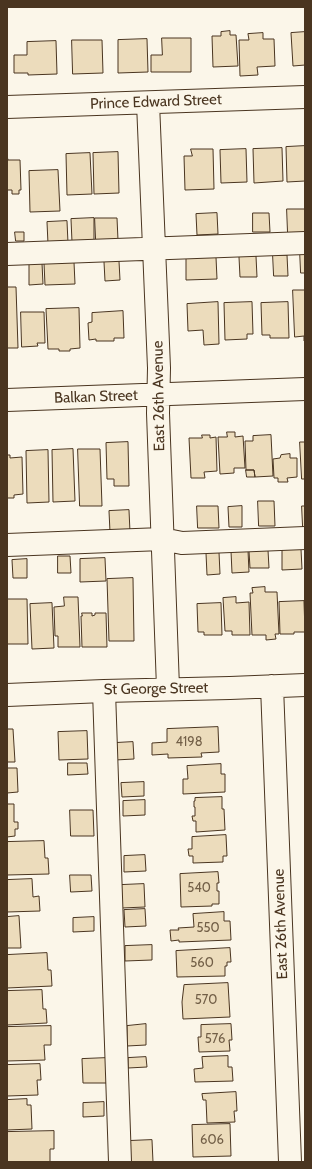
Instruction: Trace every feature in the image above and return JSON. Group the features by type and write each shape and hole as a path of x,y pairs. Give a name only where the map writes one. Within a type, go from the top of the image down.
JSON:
{"street":[{"name":"Prince Edward Street","path":"7,107 305,97"},
{"name":"East 26th Avenue","path":"148,103 159,368 158,413 168,688"},
{"path":"7,254 305,242"},
{"name":"Balkan Street","path":"7,400 305,389"},
{"path":"7,545 162,539 182,543 305,538"},
{"name":"St George Street","path":"7,695 104,690 305,684"},
{"name":"East 26th Avenue","path":"272,686 290,1162"},
{"path":"104,690 120,1162"}],"building":[{"path":"230,31 230,35 236,35 238,66 213,67 212,36 221,36 221,32"},
{"path":"305,32 305,65 293,66 291,33"},
{"path":"263,33 263,39 274,39 275,66 257,67 258,75 240,76 239,40 249,40 248,34"},
{"path":"162,38 191,38 191,72 151,72 151,55 162,55"},
{"path":"147,39 148,72 118,73 118,40"},
{"path":"72,40 102,40 103,73 73,74"},
{"path":"56,41 57,74 28,75 28,73 14,73 14,55 27,55 27,42"},
{"path":"305,146 305,181 287,182 286,147"},
{"path":"282,148 283,181 254,183 253,149"},
{"path":"191,149 213,149 214,189 185,190 184,156 192,156"},
{"path":"246,149 247,182 221,183 220,150"},
{"path":"118,152 119,193 94,194 93,153"},
{"path":"90,153 92,194 67,195 66,154"},
{"path":"7,156 8,160 20,160 21,190 19,190 19,194 12,194 12,190 7,190"},
{"path":"58,170 60,211 30,212 29,171"},
{"path":"287,209 305,209 305,233 288,234"},
{"path":"217,213 218,234 197,235 196,214"},
{"path":"253,213 269,213 270,232 253,232"},
{"path":"94,218 94,241 72,242 71,219"},
{"path":"95,218 117,218 118,240 96,240"},
{"path":"67,221 68,243 48,244 47,222"},
{"path":"15,232 24,232 24,241 16,241"},
{"path":"300,251 305,251 305,273 301,273"},
{"path":"273,255 287,255 288,276 274,276"},
{"path":"256,256 257,277 240,277 239,257"},
{"path":"216,257 217,279 186,280 186,258"},
{"path":"119,261 120,280 105,281 104,262"},
{"path":"74,262 75,284 45,285 44,263"},
{"path":"42,263 43,284 29,285 29,264"},
{"path":"7,287 16,287 18,348 7,348"},
{"path":"293,290 305,290 305,341 304,336 295,337"},
{"path":"218,302 219,344 204,345 203,330 188,331 187,304"},
{"path":"252,302 253,334 247,334 247,339 225,340 224,303"},
{"path":"288,302 289,338 270,338 270,335 262,335 261,303"},
{"path":"79,308 80,348 70,349 70,351 48,349 46,309"},
{"path":"123,311 124,338 114,338 114,341 96,341 96,339 89,340 88,323 92,322 92,313"},
{"path":"21,312 44,312 45,343 37,343 38,346 22,347"},
{"path":"227,432 235,432 235,437 243,436 245,468 234,468 234,473 220,474 218,437 227,437"},
{"path":"202,435 210,435 210,438 216,437 217,471 204,472 205,478 191,478 189,438 202,438"},
{"path":"271,435 273,476 255,477 254,470 246,470 245,441 253,441 253,436"},
{"path":"128,442 129,486 114,486 114,479 107,479 106,443"},
{"path":"300,442 305,442 305,479 302,479"},
{"path":"73,449 75,501 53,502 52,450"},
{"path":"78,449 100,449 102,506 80,506"},
{"path":"48,450 49,502 27,503 26,451"},
{"path":"290,454 290,458 297,458 297,477 287,478 288,482 278,482 278,478 274,478 273,459 280,458 281,455"},
{"path":"7,455 10,455 10,458 22,457 23,494 14,495 14,498 7,498"},
{"path":"246,470 254,470 255,477 247,477"},
{"path":"258,501 274,501 275,526 259,526"},
{"path":"197,506 218,506 219,528 198,528"},
{"path":"242,506 242,527 229,527 228,507"},
{"path":"302,506 305,506 305,527 303,528"},
{"path":"129,510 130,532 110,532 109,511"},
{"path":"301,549 302,569 282,570 282,550"},
{"path":"248,550 249,572 232,573 231,551"},
{"path":"268,550 269,568 250,568 249,551"},
{"path":"219,552 220,574 207,575 206,553"},
{"path":"58,556 70,556 71,573 58,573"},
{"path":"105,558 106,581 80,582 80,559"},
{"path":"27,559 27,578 13,578 12,560"},
{"path":"133,578 134,641 109,641 107,579"},
{"path":"265,587 265,592 277,592 279,634 275,634 276,639 266,640 266,635 252,635 250,593 253,593 252,588"},
{"path":"64,597 78,597 80,647 58,647 58,636 55,636 54,607 64,606"},
{"path":"236,597 236,603 249,602 250,635 232,635 232,631 225,631 223,598"},
{"path":"7,599 27,599 28,644 7,644"},
{"path":"304,601 305,632 280,634 279,602"},
{"path":"52,603 54,648 32,649 30,604"},
{"path":"221,603 222,635 204,635 204,632 198,632 197,604"},
{"path":"82,613 92,613 92,616 95,615 95,613 106,613 107,647 82,647"},
{"path":"218,727 219,752 201,753 202,757 168,758 168,754 152,755 152,743 167,742 167,729"},
{"path":"7,729 13,729 15,762 7,762"},
{"path":"87,731 88,759 59,760 58,732"},
{"path":"133,742 134,759 115,760 115,743"},
{"path":"68,763 87,763 88,774 68,775"},
{"path":"221,764 221,774 225,774 225,792 183,794 183,779 188,779 187,766"},
{"path":"7,768 17,768 18,792 7,793"},
{"path":"144,782 144,796 122,797 121,783"},
{"path":"222,797 225,830 196,832 196,821 193,821 192,816 195,816 195,798"},
{"path":"145,800 145,815 123,816 123,801"},
{"path":"7,804 14,804 14,822 18,822 18,829 15,829 15,836 7,837"},
{"path":"70,810 93,810 94,836 71,836"},
{"path":"226,835 227,856 223,856 223,862 193,863 193,856 189,856 188,849 192,849 192,837"},
{"path":"44,841 45,858 48,858 49,874 7,875 7,842"},
{"path":"145,855 146,871 124,872 124,856"},
{"path":"218,872 219,883 217,883 217,891 219,891 219,904 212,904 212,906 181,907 180,874"},
{"path":"70,875 91,875 92,891 71,892"},
{"path":"32,879 33,897 39,896 40,911 7,912 7,880"},
{"path":"144,884 145,907 122,908 121,885"},
{"path":"145,909 146,926 125,927 124,910"},
{"path":"224,912 224,921 230,921 231,940 171,941 170,930 194,927 193,914"},
{"path":"19,916 21,948 7,948 7,917"},
{"path":"94,917 94,931 73,932 73,918"},
{"path":"152,945 152,960 125,961 125,946"},
{"path":"230,948 231,962 227,962 227,966 225,966 225,976 177,977 176,951"},
{"path":"47,953 48,970 51,970 52,986 7,988 7,955"},
{"path":"228,983 230,1017 183,1019 182,1002 184,985"},
{"path":"42,990 43,1009 46,1009 47,1023 7,1025 7,991"},
{"path":"146,1024 146,1045 127,1046 127,1026"},
{"path":"231,1024 232,1040 229,1040 230,1051 199,1052 198,1037 201,1037 201,1025"},
{"path":"51,1026 51,1045 44,1045 45,1060 7,1061 7,1027"},
{"path":"228,1056 228,1067 232,1067 233,1081 195,1082 194,1069 203,1068 202,1057"},
{"path":"146,1057 147,1067 128,1068 128,1058"},
{"path":"107,1058 108,1083 83,1083 82,1059"},
{"path":"40,1064 41,1080 37,1080 38,1095 7,1096 7,1065"},
{"path":"236,1092 237,1111 234,1111 235,1122 207,1123 206,1100 203,1100 202,1094"},
{"path":"27,1099 27,1105 31,1105 32,1129 7,1130 7,1100"},
{"path":"104,1102 104,1116 83,1117 83,1103"},
{"path":"230,1124 231,1156 193,1157 192,1125"},
{"path":"54,1131 54,1149 50,1149 50,1162 7,1162 7,1132"},
{"path":"152,1140 153,1162 129,1162 128,1141"}]}
